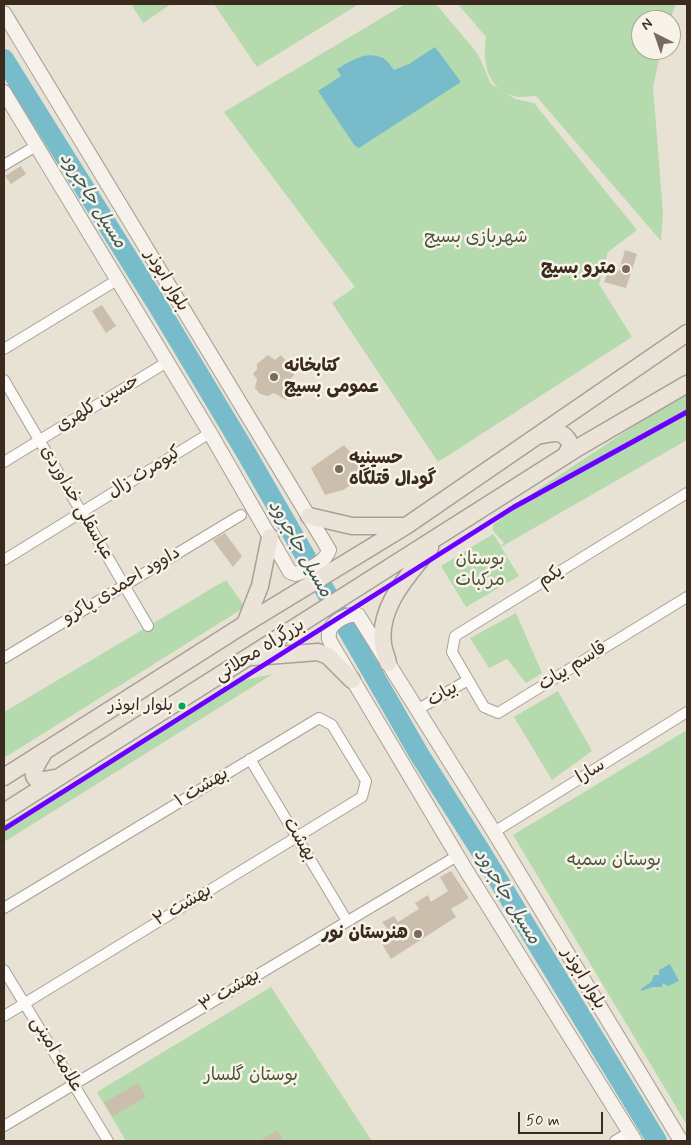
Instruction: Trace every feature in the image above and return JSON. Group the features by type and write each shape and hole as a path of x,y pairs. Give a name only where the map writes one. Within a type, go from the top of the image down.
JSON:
{"highway":[{"name":"بزرگراه محلاتی","path":"4,777 245,624 308,577 406,526 687,333"},
{"name":"بزرگراه محلاتی","path":"4,812 565,456 687,384"},
{"path":"539,435 555,432 563,433 568,439 570,446 565,456"},
{"path":"309,516 352,526 406,526"},
{"path":"388,664 383,644 383,630 389,607 400,587 439,537"},
{"path":"245,624 260,586 270,538"},
{"path":"249,658 318,652 328,656 352,680"},
{"path":"44,752 33,770 34,775 38,780 58,778"}],"main road":[{"name":"بلوار ابوذر","path":"4,13 329,550 323,568"},
{"path":"4,92 210,433 290,572 308,577"},
{"name":"بلوار ابوذر","path":"633,1137 457,856 332,645 329,633 335,623 341,619 350,615 358,616 494,832 681,1141"}],"street":[{"path":"4,166 36,146"},
{"path":"4,349 117,280"},
{"name":"حسین کلهری","path":"4,462 167,362"},
{"name":"عباسقلی خداوردی","path":"4,380 148,626"},
{"name":"کیومرث زال","path":"4,560 210,433"},
{"name":"یکم","path":"468,680 452,652 455,636 687,493"},
{"name":"داوود احمدی پاکرو","path":"4,658 241,515"},
{"name":"قاسم بیات","path":"468,680 484,706 498,713 687,597"},
{"name":"بیات","path":"418,710 468,680"},
{"name":"سارا","path":"494,832 687,712"},
{"name":"بهشت ۱","path":"4,908 318,718 332,725 366,781 362,797"},
{"name":"بهشت","path":"250,759 348,921"},
{"name":"بهشت ۲","path":"4,1016 362,797"},
{"name":"بهشت ۳","path":"4,1126 457,856"},
{"name":"علامه امینی","path":"4,970 108,1141"},
{"path":"615,1141 633,1137"}],"green space":[{"path":"131,4 171,4 143,23"},
{"path":"214,4 359,4 257,67"},
{"name":"شهربازی بسیج","path":"405,4 436,4 478,54 491,84 515,99 534,103 637,230 608,252 599,284 632,337 438,462 332,303 355,287 224,112"},
{"path":"458,4 676,4 674,10 631,10 631,60 659,60 653,87 663,214 661,241 536,96 520,97 509,95 494,84 485,57 486,37"},
{"name":"بوستان مرکبات","path":"687,391 687,440 501,547 519,576 466,607 441,566 493,534 501,546 504,543 493,531 493,525 540,488"},
{"path":"226,580 245,607 4,758 4,712"},
{"path":"516,613 542,673 526,683 507,659 489,668 470,638"},
{"path":"273,674 4,842 4,825 239,681"},
{"path":"558,691 592,751 552,780 514,717"},
{"name":"بوستان سمیه","path":"687,730 687,1125 513,835"},
{"name":"بوستان گلسار","path":"271,987 372,1141 126,1141 97,1092"}],"water":[{"path":"435,47 461,82 359,148 355,146 318,91 341,76 337,69 359,57 371,55 383,58 394,70 409,64"},
{"path":"670,964 679,981 668,986 663,983 662,987 653,987 641,991 651,982 654,975 659,975 659,970"}],"building":[{"path":"21,166 26,174 11,184 5,176"},
{"name":"مترو بسیج","path":"625,250 637,254 626,288 604,282 609,268 619,271"},
{"path":"102,305 116,326 106,333 92,311"},
{"name":"کتابخانه عمومی بسیج","path":"268,355 275,360 281,355 285,360 293,362 294,375 290,380 295,384 294,391 286,400 274,393 268,396 260,394 255,388 257,379 253,374 257,369 257,364"},
{"name":"حسینیه گودال قتلگاه","path":"344,445 365,469 361,478 343,490 325,495 311,468"},
{"path":"225,533 242,556 233,567 213,540"},
{"path":"451,871 469,898 451,909 456,917 391,959 376,934 387,928 382,922 394,916 398,922 419,909 415,903 428,895 431,902 448,891 440,877"},
{"path":"138,1083 146,1097 113,1116 104,1103"},
{"path":"277,1130 284,1141 259,1141"}],"waterway":[{"name":"مسیل جاجرود","path":"4,59 158,306 245,451 419,754 480,850 657,1141"}],"transit line":[{"path":"4,829 514,507 687,412"}],"place":[{"name":"مترو بسیج","path":"626,269"},
{"name":"کتابخانه عمومی بسیج","path":"274,377"},
{"name":"حسینیه گودال قتلگاه","path":"339,469"},
{"name":"بلوار ابوذر","path":"182,706"},
{"name":"هنرستان نور","path":"418,934"}]}
